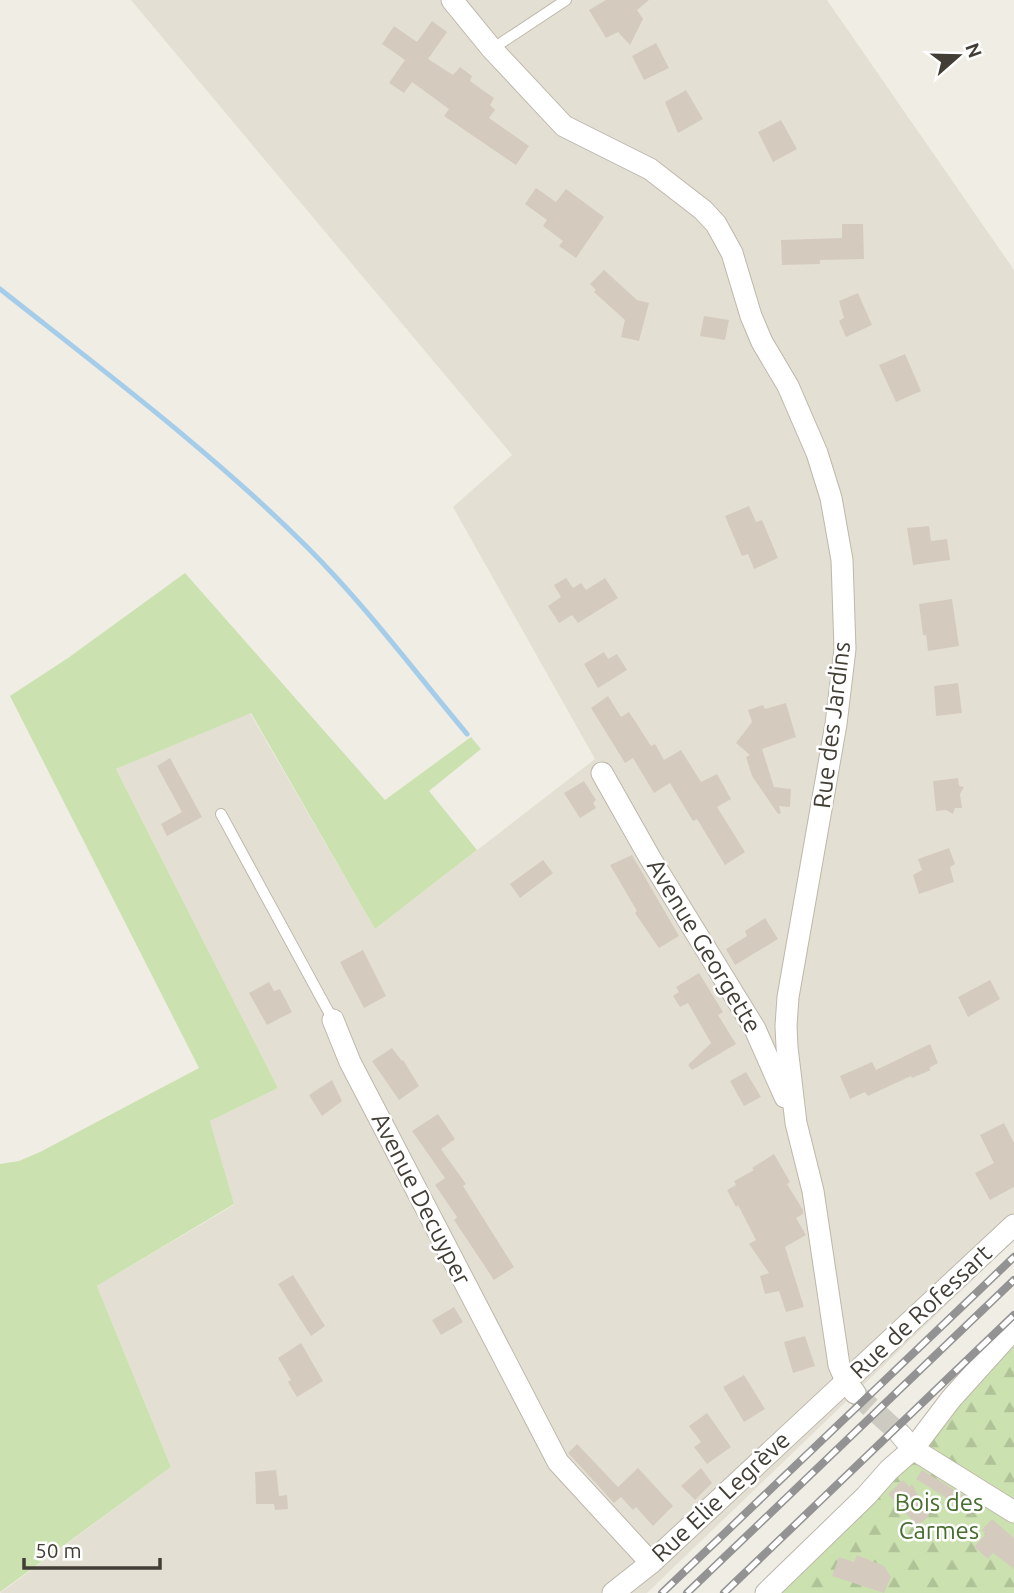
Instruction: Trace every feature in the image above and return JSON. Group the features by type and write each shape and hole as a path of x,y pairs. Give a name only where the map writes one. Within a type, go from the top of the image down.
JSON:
{"street":[{"name":"Rue des Jardins","path":"452,0 492,49 564,126 650,169 703,210 716,224 732,253 751,316 762,342 788,386 817,453 831,498 842,560 845,649 836,724 788,997 786,1047 796,1123 813,1191 839,1365 851,1388"},
{"name":"Avenue Georgette","path":"601,774 755,1029 796,1123"},
{"name":"Avenue Decuyper","path":"333,1020 350,1062 558,1462 651,1563"},
{"name":"Rue de Rofessart","path":"828,1399 851,1388 1014,1225"},
{"path":"765,1593 866,1496 889,1470 907,1441 951,1399 1014,1329"},
{"name":"Rue Elie Legrève","path":"613,1593 651,1563 828,1399"},
{"path":"907,1441 1014,1511"}],"lane":[{"path":"492,49 566,0"},
{"name":"Avenue Decuyper","path":"221,814 323,997 333,1020"}],"shaded area":[{"path":"131,0 827,0 1014,270 1014,1240 647,1593 0,1593 171,1467 97,1286 234,1205 210,1121 278,1088 116,769 250,713 375,929 595,759 453,507 512,455"}],"green space":[{"path":"185,573 385,800 471,737 481,749 429,791 477,850 375,929 251,713 116,769 278,1088 210,1121 234,1204 97,1286 171,1467 0,1592 0,1164 19,1161 40,1152 199,1068 10,696 68,658"},
{"name":"Bois des Carmes","path":"1014,1336 1014,1593 760,1593"}],"building":[{"path":"606,0 649,0 637,10 643,19 630,45 618,32 606,38 589,10"},
{"path":"432,21 447,32 428,59 453,75 460,67 472,76 470,81 494,98 490,105 495,110 489,118 529,146 516,165 444,116 449,109 412,82 404,93 389,83 405,60 382,44 394,26 417,42"},
{"path":"656,43 669,68 644,80 632,56"},
{"path":"686,90 703,119 678,133 665,102"},
{"path":"781,120 797,149 773,162 758,132"},
{"path":"536,188 556,202 566,189 604,217 576,258 559,246 563,241 543,226 547,220 525,204"},
{"path":"842,224 863,224 864,259 820,260 820,264 782,265 781,240 842,238"},
{"path":"604,270 637,300 649,303 639,341 621,337 625,320 594,292 596,290 590,284"},
{"path":"858,293 872,325 846,337 839,321 844,318 839,301"},
{"path":"704,316 729,320 725,340 700,336"},
{"path":"905,354 921,391 896,402 879,365"},
{"path":"749,506 756,522 762,520 778,558 754,569 748,554 742,556 725,516"},
{"path":"929,526 931,541 947,539 950,560 913,565 907,528"},
{"path":"566,578 573,588 581,583 586,590 605,578 618,598 578,623 572,615 559,623 548,606 561,597 554,585"},
{"path":"952,599 959,646 928,651 919,604"},
{"path":"604,652 608,659 617,654 627,670 598,688 584,664"},
{"path":"958,683 962,713 936,716 934,686"},
{"path":"608,696 621,717 629,712 651,746 655,744 664,760 681,750 701,782 717,774 731,799 717,807 745,852 725,865 697,819 693,821 670,783 654,793 633,758 625,763 591,708"},
{"path":"786,703 796,737 762,749 774,787 791,789 790,807 779,806 781,813 778,814 752,776 746,757 750,755 736,743 752,722 748,710 763,705 765,709"},
{"path":"170,758 202,817 167,836 161,824 182,812 157,766"},
{"path":"958,778 959,786 964,787 960,794 962,808 955,808 953,814 946,810 936,811 933,781"},
{"path":"584,781 596,800 593,803 596,808 580,818 564,793"},
{"path":"949,848 955,864 950,867 954,882 919,894 913,875 922,870 918,859"},
{"path":"632,855 679,936 659,948 635,913 637,911 610,865"},
{"path":"543,860 553,873 520,898 510,884"},
{"path":"765,918 778,939 735,965 726,949 747,936 745,931"},
{"path":"363,950 386,996 364,1008 340,962"},
{"path":"699,973 723,1012 718,1015 736,1044 692,1070 688,1065 711,1043 688,1003 680,1007 673,996 679,992 676,987"},
{"path":"990,980 1000,999 968,1017 958,997"},
{"path":"269,982 274,991 280,989 292,1012 267,1025 249,993"},
{"path":"930,1044 938,1063 929,1068 931,1070 868,1096 865,1092 850,1099 840,1076 872,1062 876,1070"},
{"path":"392,1048 419,1086 399,1100 372,1061"},
{"path":"746,1072 761,1097 744,1106 730,1081"},
{"path":"332,1080 342,1101 322,1116 309,1095"},
{"path":"438,1114 455,1139 441,1149 466,1184 463,1186 514,1267 494,1280 454,1220 457,1217 435,1185 445,1178 412,1131"},
{"path":"1004,1123 1014,1143 1014,1187 990,1200 975,1173 994,1163 980,1135"},
{"path":"774,1154 790,1182 787,1184 803,1210 803,1214 796,1218 806,1235 785,1247 804,1307 786,1312 779,1291 765,1294 760,1276 769,1273 749,1244 756,1240 727,1190 736,1185 734,1181"},
{"path":"293,1275 325,1326 311,1336 278,1284"},
{"path":"454,1307 463,1322 441,1335 432,1320"},
{"path":"805,1336 815,1366 793,1373 784,1342"},
{"path":"301,1343 323,1381 297,1397 278,1358"},
{"path":"744,1375 765,1409 744,1422 723,1387"},
{"path":"707,1413 731,1447 707,1464 694,1447 701,1442 689,1426"},
{"path":"577,1444 618,1487 638,1468 673,1506 653,1526 636,1507 633,1510 621,1497 614,1503 568,1453"},
{"path":"701,1468 712,1483 695,1500 681,1486"},
{"path":"276,1470 279,1496 287,1495 288,1509 275,1510 274,1504 256,1504 255,1472"},
{"path":"922,1470 976,1503 970,1513 916,1479"},
{"path":"903,1480 910,1487 912,1484 929,1516 918,1526 888,1494"},
{"path":"992,1519 1014,1538 1014,1569 993,1553 988,1559 974,1547 986,1534 982,1530"},
{"path":"857,1555 884,1566 891,1577 884,1593 832,1576 839,1557 854,1562"}],"waterway":[{"path":"0,289 158,414 272,513 350,592 467,734"}],"tunnel":[{"path":"855,1393 900,1434"}],"railway":[{"path":"662,1593 1014,1257"},
{"path":"687,1593 1014,1280"},
{"path":"724,1593 1014,1315"}]}
